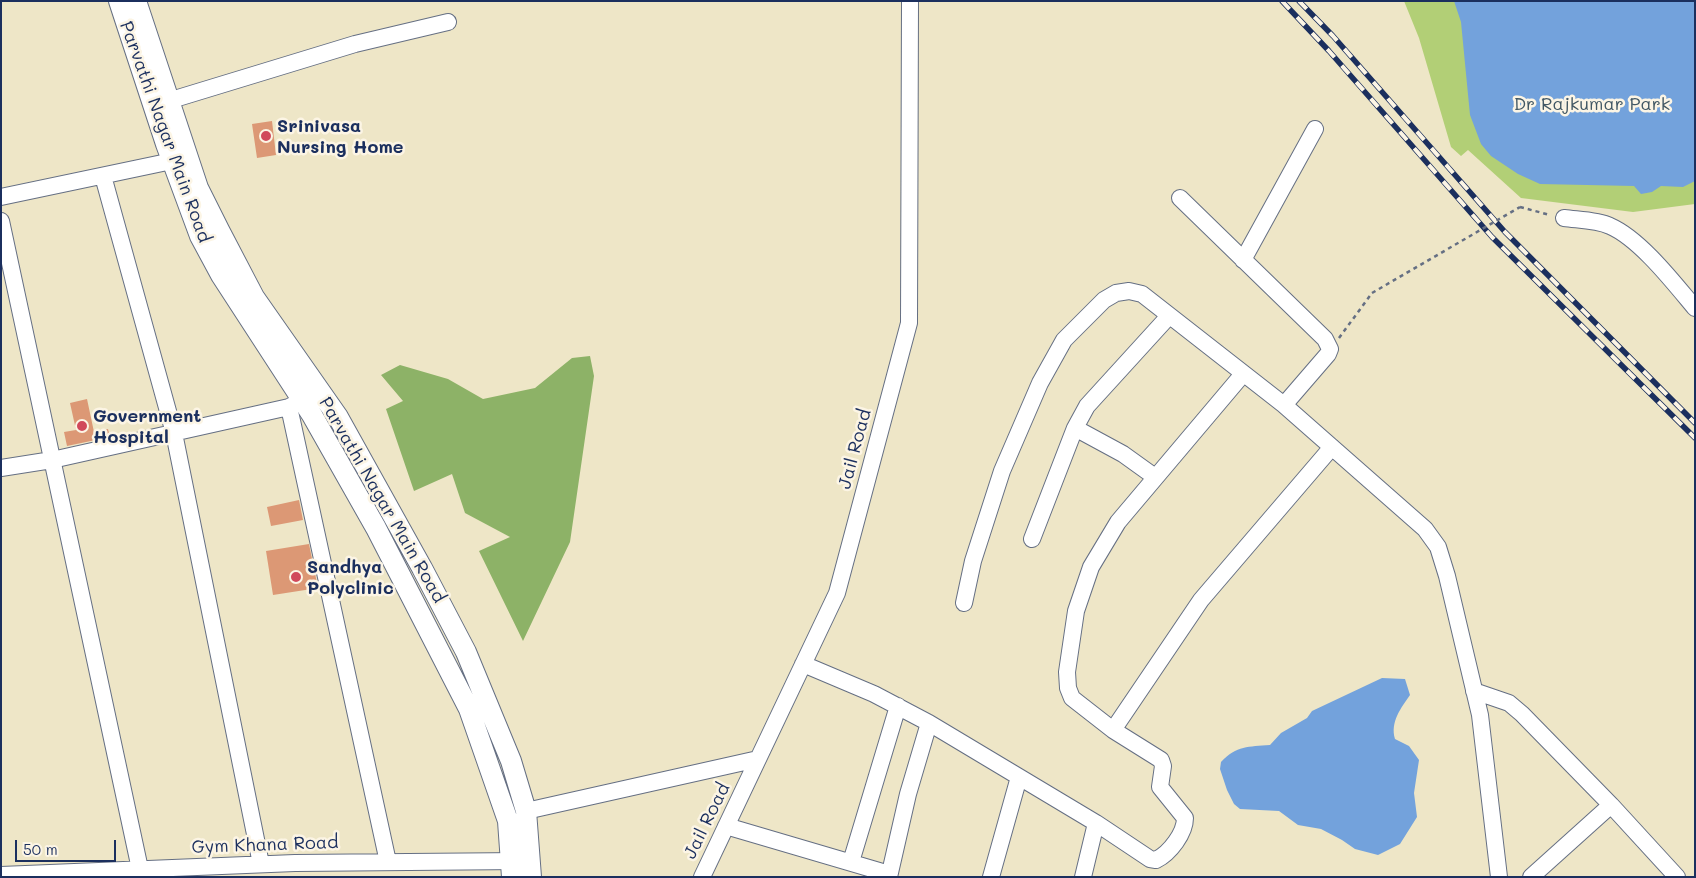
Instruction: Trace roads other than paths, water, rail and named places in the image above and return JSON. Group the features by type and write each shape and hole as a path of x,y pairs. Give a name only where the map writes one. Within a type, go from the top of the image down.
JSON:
{"main road":[{"name":"Parvathi Nagar Main Road","path":"133,1 198,188 223,239 254,297 338,418 413,551 466,652 511,761 526,811 521,869"},
{"name":"Parvathi Nagar Main Road","path":"133,1 172,161 200,236 220,275 296,404 376,528 469,709 508,821 521,869"}],"street":[{"name":"Jail Road","path":"702,877 837,593 909,323 910,1"},
{"path":"168,101 355,44 448,22"},
{"path":"1244,260 1315,129"},
{"path":"1,197 172,161"},
{"path":"103,176 174,432 261,864"},
{"path":"1180,198 1325,340 1330,349 1328,354 1284,405"},
{"path":"1564,218 1608,225 1624,233 1662,269 1695,308"},
{"path":"1,221 140,869"},
{"path":"964,603 973,561 1002,471 1040,384 1064,340 1104,300 1116,293 1128,291 1142,294 1284,405 1425,529 1438,547 1480,715 1499,877"},
{"path":"1032,538 1075,428 1087,406 1170,316"},
{"path":"803,664 874,694 929,723 1096,823 1150,859 1156,860 1166,852 1184,831 1185,818 1160,787 1163,766 1161,760 1113,730 1072,698 1068,688 1068,658 1076,611 1091,567 1118,522 1243,374"},
{"path":"1,468 52,460 325,398"},
{"path":"296,404 388,862"},
{"path":"1075,428 1123,454 1155,477"},
{"path":"1113,730 1201,600 1332,447"},
{"path":"1474,691 1509,703 1611,805 1677,877"},
{"path":"858,868 898,706"},
{"path":"726,826 858,868 889,875 908,794 929,723"},
{"path":"526,811 758,759"},
{"path":"991,877 1019,777"},
{"path":"1531,877 1611,805"},
{"path":"1083,877 1096,823"},
{"name":"Gym Khana Road","path":"1,875 261,864 388,862 521,869"}],"water":[{"name":"Dr Rajkumar Park","path":"1454,1 1695,1 1695,181 1683,187 1661,186 1652,192 1641,194 1634,186 1540,184 1518,174 1491,156 1481,144 1470,115 1461,22"},
{"path":"1382,678 1405,679 1410,695 1395,721 1395,739 1409,746 1419,760 1414,793 1417,817 1400,844 1378,855 1355,849 1321,829 1298,825 1279,811 1240,809 1234,804 1220,769 1221,762 1227,756 1243,748 1270,745 1281,733 1307,718 1312,711"}],"railway":[{"path":"1282,1 1329,51 1492,237 1695,438"},
{"path":"1299,1 1333,36 1505,232 1695,423"}],"place":[{"name":"Srinivasa Nursing Home","path":"266,136"},
{"name":"Government Hospital","path":"82,426"},
{"name":"Sandhya Polyclinic","path":"296,577"}]}
